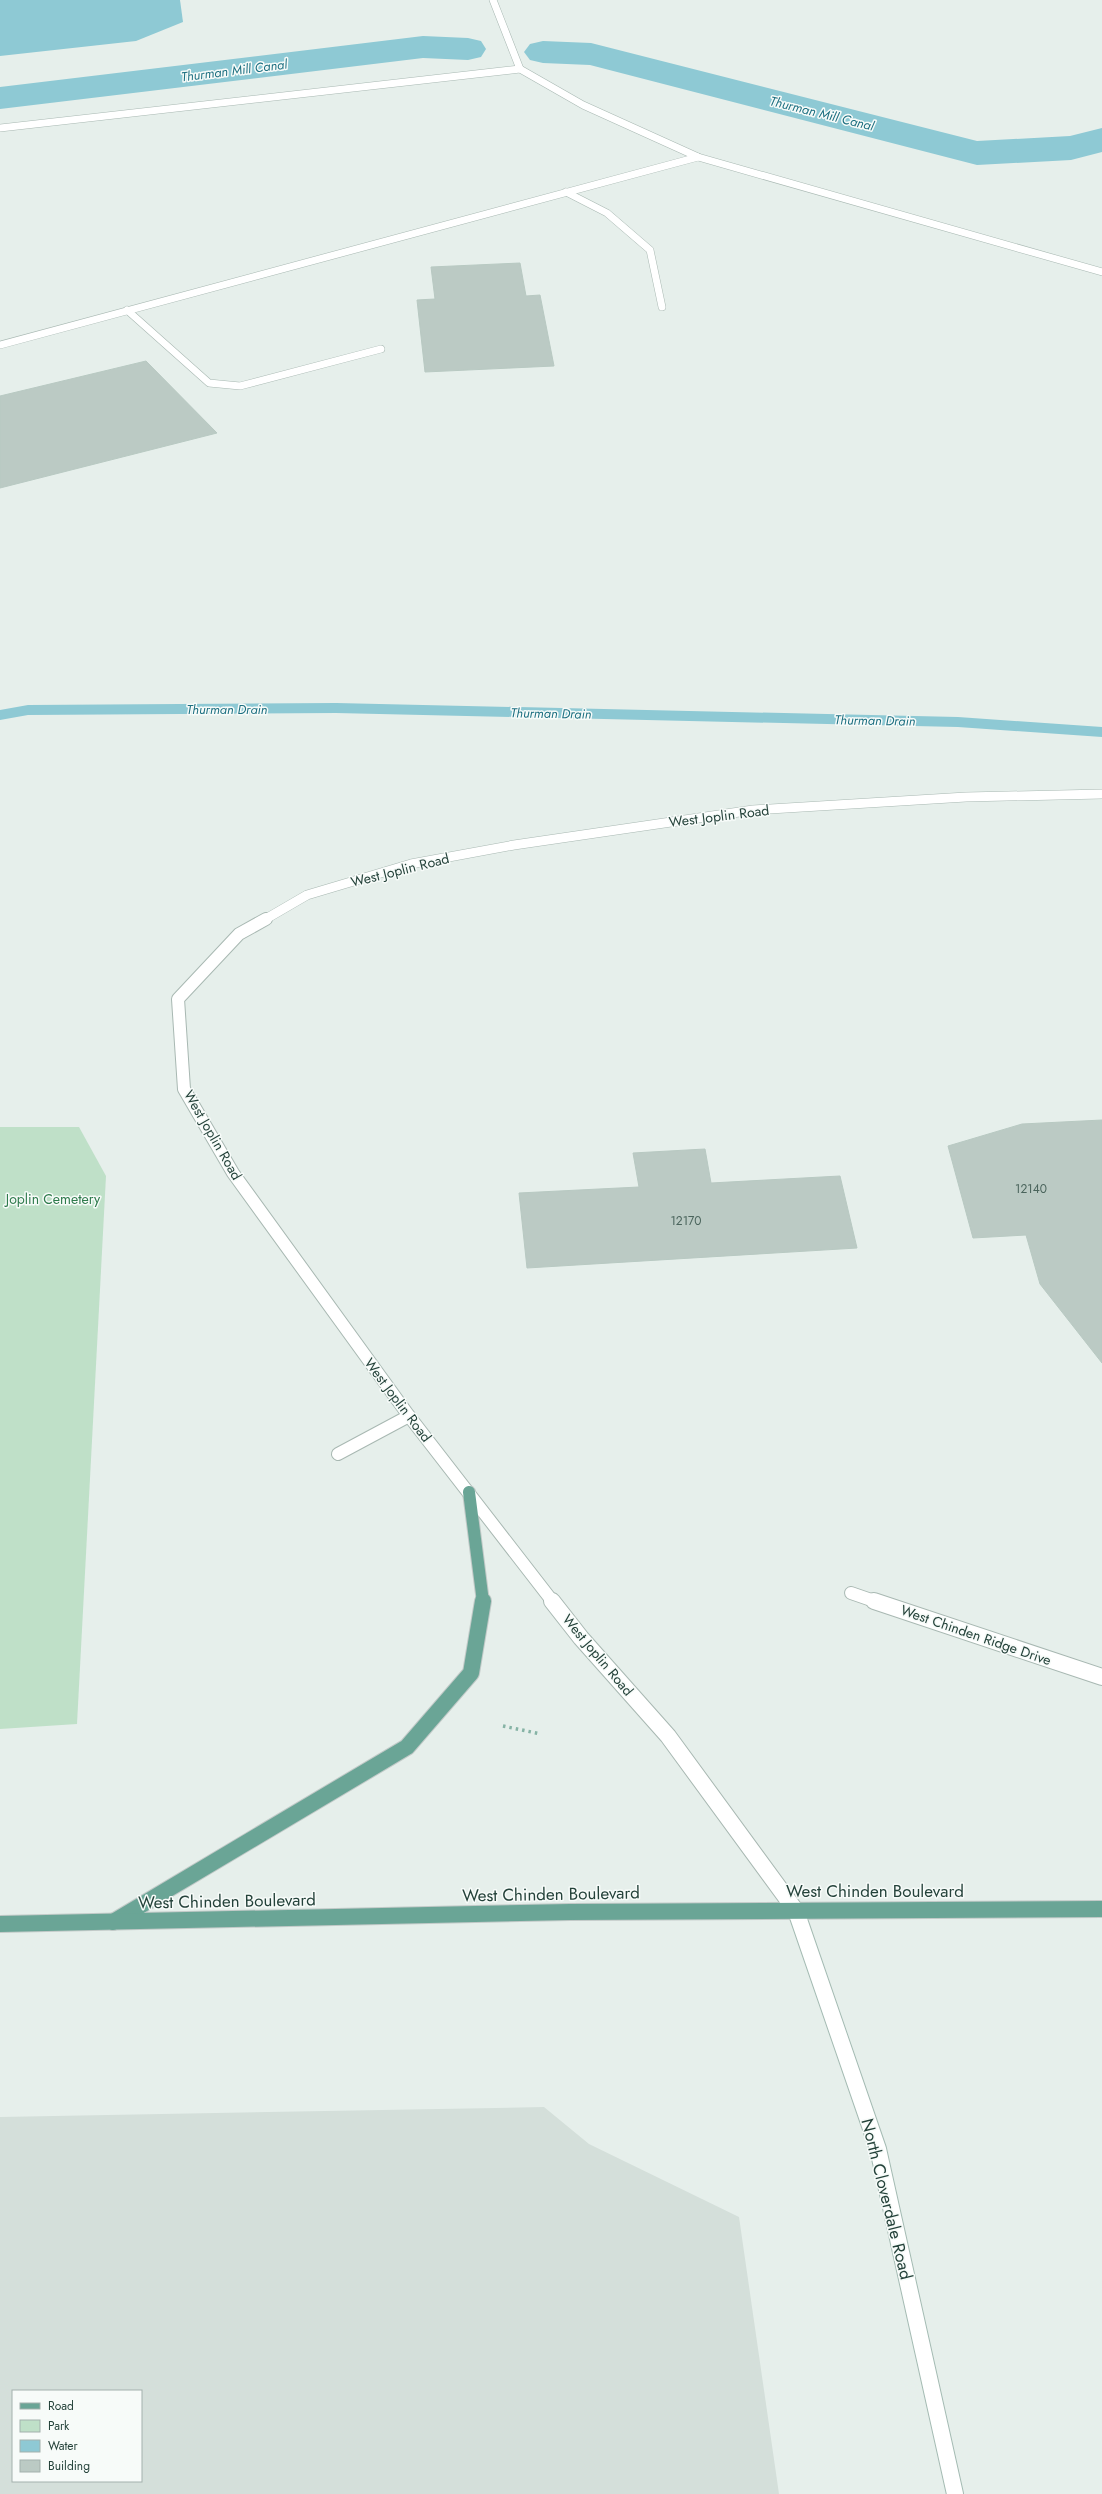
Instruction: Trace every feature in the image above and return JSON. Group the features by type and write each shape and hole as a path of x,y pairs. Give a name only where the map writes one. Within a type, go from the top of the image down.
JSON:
{"main road":[{"path":"112,1922 407,1747 471,1673 483,1602 468,1492"},
{"name":"West Chinden Boulevard","path":"0,1924 570,1912 1102,1909"}],"street":[{"path":"493,0 520,69"},
{"path":"0,128 520,69 583,105 698,157 1102,272"},
{"path":"0,345 698,157"},
{"path":"566,192 607,213 650,250 662,307"},
{"path":"127,310 209,383 240,386 381,349"},
{"name":"West Joplin Road","path":"796,1911 668,1736 581,1638 409,1416 233,1174 184,1089 178,999 239,934 307,895 411,864 514,845 753,810 966,796 1102,794"},
{"path":"338,1454 409,1416"},
{"name":"West Chinden Ridge Drive","path":"851,1593 1102,1677"},
{"name":"North Cloverdale Road","path":"796,1911 878,2149 955,2494"}],"path":[{"path":"504,1726 541,1734"}],"shaded area":[{"path":"544,2107 589,2144 739,2217 779,2494 0,2494 0,2117"}],"green space":[{"name":"Joplin Cemetery","path":"0,1127 79,1127 106,1176 77,1724 0,1729"}],"water":[{"path":"0,0 180,0 183,22 136,41 0,56"}],"building":[{"path":"520,263 526,296 540,295 554,366 425,372 417,300 435,299 431,267"},
{"path":"146,361 217,433 0,488 0,396"},
{"path":"1102,1120 1102,1363 1040,1284 1026,1235 973,1238 948,1146 1022,1124"},
{"path":"705,1149 711,1183 840,1176 857,1248 527,1268 519,1193 639,1187 633,1153"}],"waterway":[{"name":"Thurman Mill Canal","path":"0,98 423,47 468,49"},
{"name":"Thurman Mill Canal","path":"543,52 591,54 977,153 1071,148 1102,140"},
{"name":"Thurman Drain","path":"0,715 28,710 336,708 958,722 1102,732"}]}
